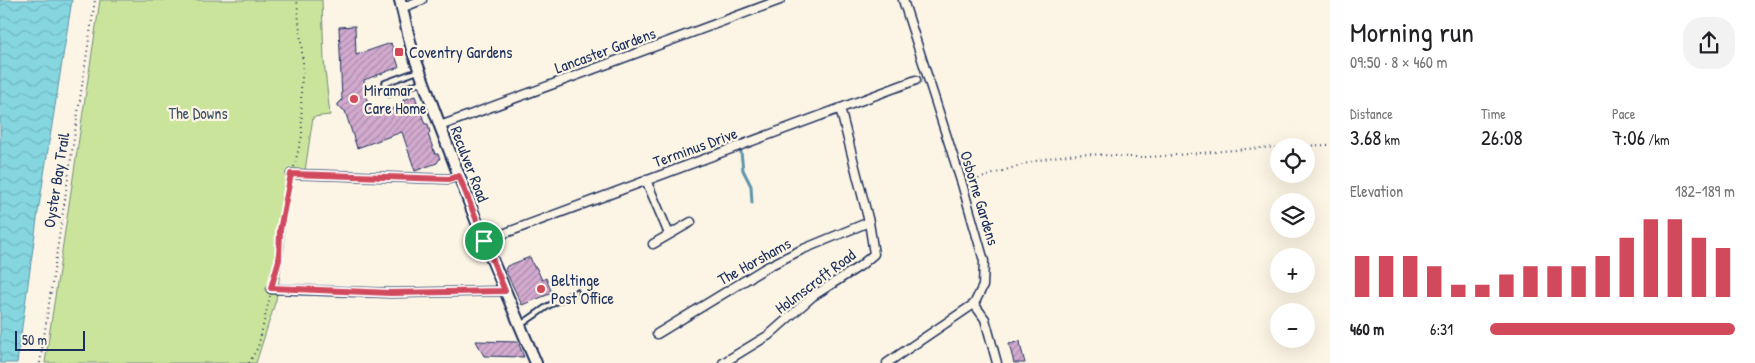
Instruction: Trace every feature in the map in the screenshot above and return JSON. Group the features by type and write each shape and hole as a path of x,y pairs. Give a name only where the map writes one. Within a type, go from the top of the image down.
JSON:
{"street":[{"path":"401,4 422,0"},
{"name":"Lancaster Gardens","path":"440,126 780,0"},
{"name":"Osborne Gardens","path":"903,0 962,184 984,261 983,286 974,304"},
{"name":"Reculver Road","path":"401,4 408,37 440,126 484,241 536,363"},
{"name":"Terminus Drive","path":"484,241 916,80"},
{"name":"Holmscroft Road","path":"723,363 768,335 813,296 860,266 874,254 869,222 840,108"},
{"path":"291,174 449,179 459,176"},
{"path":"646,180 670,234"},
{"path":"653,244 690,222"},
{"name":"The Horshams","path":"657,334 766,267 801,250 869,222"},
{"path":"271,288 391,293 505,291"},
{"path":"887,363 974,304 985,319 997,363"}],"lane":[{"path":"420,71 385,83 389,94 424,82"},
{"path":"520,326 548,306 576,292"}],"path":[{"name":"Oyster Bay Trail","path":"40,363 95,0"},
{"path":"249,363 258,347 279,260 280,230 291,174 302,136 301,89 303,63 297,0"},
{"path":"1315,145 1330,145"},
{"path":"962,184 1042,160 1068,155 1090,154 1145,157 1270,148"}],"green space":[{"name":"The Downs","path":"100,0 322,0 324,61 330,115 313,117 305,171 294,171 284,226 284,247 276,300 256,363 45,363"}],"water":[{"path":"0,0 72,0 38,212 17,363 0,363"}],"building":[{"name":"Miramar Care Home","path":"355,26 356,55 391,43 399,67 364,80 366,97 373,116 404,104 403,100 415,96 425,124 428,124 430,133 428,134 435,154 438,154 440,158 437,163 415,171 402,132 357,148 345,111 338,106 342,100 339,27"},
{"path":"530,257 542,280 546,278 552,293 522,305 505,270 507,266"},
{"path":"476,341 518,342 524,357 484,356"},
{"path":"1020,341 1025,363 1014,363 1009,344"}],"waterway":[{"path":"741,152 743,170 751,186 752,203"}],"place":[{"name":"Coventry Gardens","path":"399,52"},
{"name":"Miramar Care Home","path":"354,99"},
{"name":"Beltinge Post Office","path":"541,289"}],"route":[{"path":"291,174 362,178 449,179 459,176 484,241 505,291 391,293 271,288 279,260 280,230 291,174"}]}
